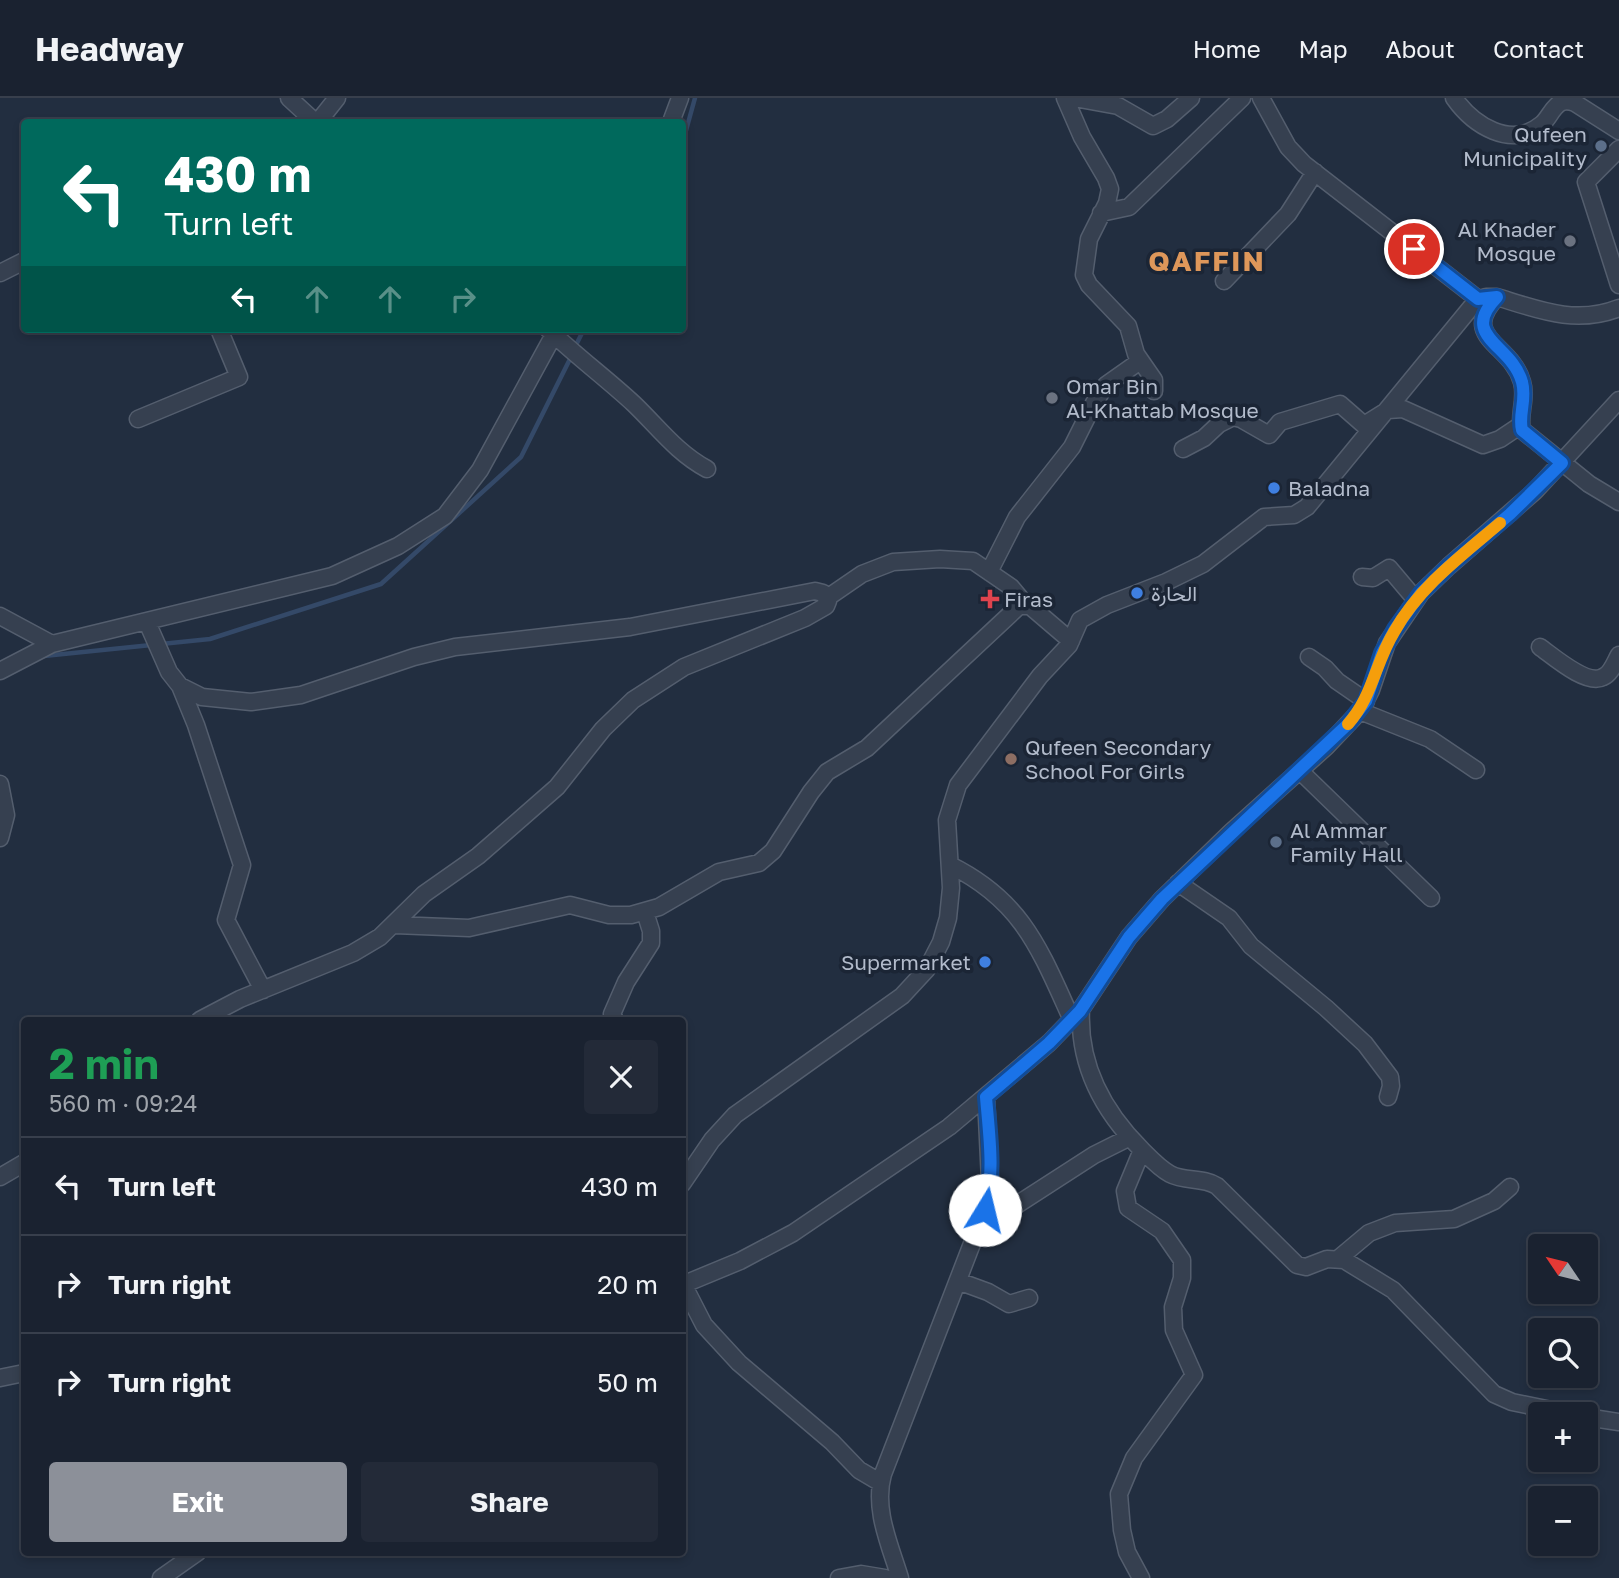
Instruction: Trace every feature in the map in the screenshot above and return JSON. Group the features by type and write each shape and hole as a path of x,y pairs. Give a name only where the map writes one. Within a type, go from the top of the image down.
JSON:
{"street":[{"path":"289,98 314,119"},
{"path":"320,119 337,98"},
{"path":"672,119 680,98"},
{"path":"1065,98 1082,137 1108,181 1109,196 1089,239 1084,275 1089,285 1128,326 1140,361 1153,377 1154,391"},
{"path":"1074,98 1118,106 1153,126 1167,119 1191,98"},
{"path":"1101,213 1129,207 1242,98"},
{"path":"1261,98 1288,147 1304,164 1478,299"},
{"path":"1454,98 1476,123 1505,134 1524,133 1536,128 1550,117 1558,105 1567,101 1576,103 1619,131"},
{"path":"1619,149 1586,182 1619,285"},
{"path":"1224,281 1288,214 1315,172"},
{"path":"0,273 21,262"},
{"path":"1497,297 1486,312 1483,330 1489,340 1512,360 1520,375 1525,396 1521,425 1526,435 1589,484 1619,502"},
{"path":"686,1178 712,1140 735,1115 902,996 918,980 935,956 946,928 950,898 947,820 958,785 1040,676 1063,652 1071,641 1075,626 1084,617 1203,564 1264,517 1286,516 1301,511 1311,503 1478,299 1497,297 1565,316 1592,316 1619,307"},
{"path":"138,419 239,377 221,333"},
{"path":"0,671 52,644 332,576 398,546 445,516 480,470 552,333"},
{"path":"555,333 584,363 637,407 679,451 707,469"},
{"path":"989,572 1017,517 1072,447 1106,385 1140,361"},
{"path":"686,1283 740,1261 793,1233 949,1127 1049,1043 1076,1014 1129,937 1178,883 1300,771 1363,706 1387,643 1416,600 1437,577 1510,514 1562,463 1619,400"},
{"path":"1183,449 1233,417 1269,435 1280,422 1340,404 1363,425 1388,410 1402,409 1483,445 1500,439 1521,425"},
{"path":"827,598 862,574 893,562 940,559 972,562 1011,587 1026,605 1071,641"},
{"path":"1362,577 1373,578 1389,568 1416,600"},
{"path":"180,687 214,700 269,701 326,688 414,657 456,647 630,627 815,591 823,593 827,598 826,606 805,618 684,667 634,700 603,729 570,773 544,799 478,856 424,894 380,937 353,953 206,1017"},
{"path":"395,925 469,928 570,905 608,915 631,915 673,900 719,872 750,866 766,858 827,772 867,748 1018,607 1026,605"},
{"path":"0,616 52,644"},
{"path":"147,622 196,725 242,865 226,920 263,990"},
{"path":"1540,648 1591,679 1603,678 1619,655"},
{"path":"1310,657 1363,706 1430,738 1476,770"},
{"path":"1300,771 1431,898"},
{"path":"0,838 5,821 2,795"},
{"path":"950,865 996,895 1023,922 1076,1014 1083,1051 1093,1082 1109,1110 1142,1150 1169,1174 1208,1182 1221,1189 1297,1265 1309,1266 1326,1259 1338,1259 1350,1263 1393,1290 1494,1394 1528,1405"},
{"path":"1178,883 1228,918 1251,946 1365,1044 1388,1072 1391,1086 1388,1097"},
{"path":"614,1017 612,1014 626,982 651,943 651,931 645,912"},
{"path":"900,1578 881,1511 881,1483 988,1198 990,1184 986,1097"},
{"path":"980,1221 999,1217 1094,1155 1130,1137"},
{"path":"1141,1578 1128,1552 1122,1530 1119,1494 1134,1458 1194,1375 1174,1330 1173,1307 1182,1278 1182,1260 1162,1231 1128,1208 1125,1191 1142,1150"},
{"path":"0,1177 21,1165"},
{"path":"1338,1259 1369,1233 1395,1223 1454,1219 1494,1201 1510,1187"},
{"path":"958,1281 988,1292 1009,1304 1029,1298"},
{"path":"686,1290 704,1325 739,1363 832,1442 859,1471 881,1483"},
{"path":"0,1378 21,1374"},
{"path":"1598,1419 1619,1422"},
{"path":"162,1578 192,1556"},
{"path":"839,1578 861,1574 885,1578"}],"waterway":[{"path":"686,131 695,98"},
{"path":"575,347 582,333"},
{"path":"44,656 210,639 381,584 521,457 572,355"}],"slow traffic":[{"path":"1348,724 1366,701 1382,653 1407,610 1437,577 1500,523"}],"place":[{"name":"Qufeen Municipality","path":"1601,146"},
{"name":"Al Khader Mosque","path":"1570,241"},
{"name":"Omar Bin Al-Khattab Mosque","path":"1052,398"},
{"name":"Baladna","path":"1274,488"},
{"name":"الحارة","path":"1137,593"},
{"name":"Firas","path":"990,599"},
{"name":"Qufeen Secondary School For Girls","path":"1011,759"},
{"name":"Al Ammar Family Hall","path":"1276,842"},
{"name":"Supermarket","path":"985,962"}],"district":[{"name":"QAFFIN","path":"1207,260"}],"route":[{"path":"985,1210 990,1184 986,1097 1049,1043 1080,1011 1129,937 1182,878 1326,747 1360,711 1371,690 1382,653 1407,610 1437,577 1510,514 1562,463 1522,430 1524,385 1512,360 1484,333 1483,320 1497,297 1478,299 1414,249"}]}
